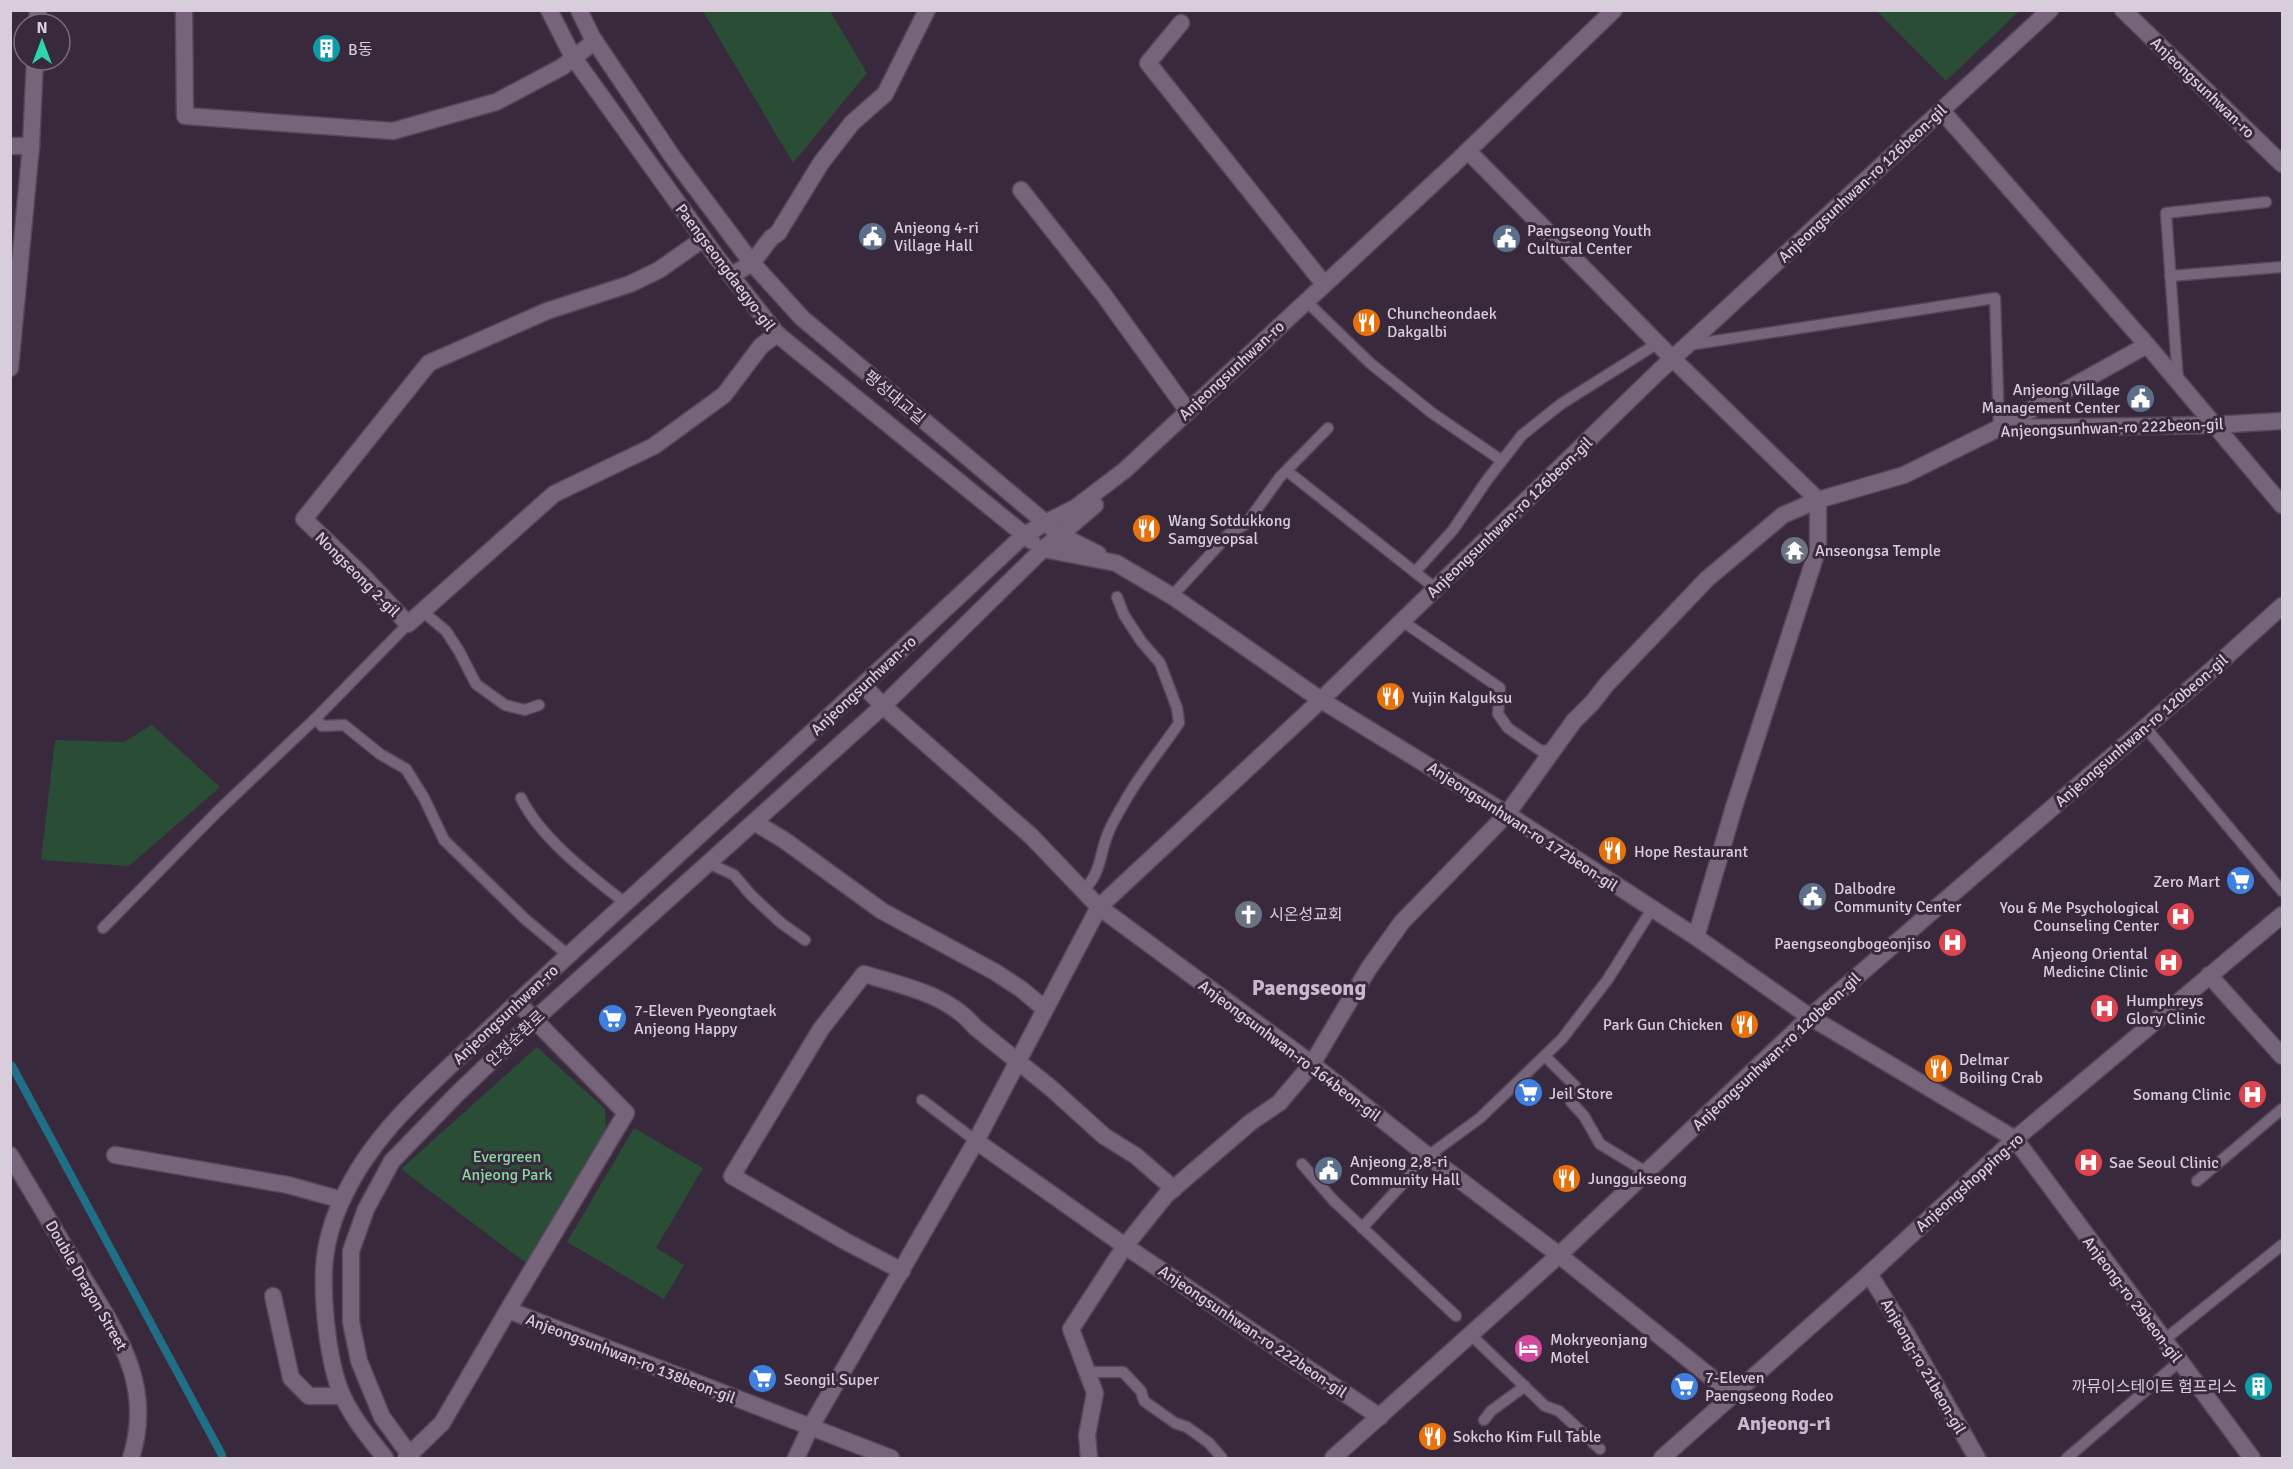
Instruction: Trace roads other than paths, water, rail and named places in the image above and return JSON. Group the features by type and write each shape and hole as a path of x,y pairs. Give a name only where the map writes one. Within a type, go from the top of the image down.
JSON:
{"street":[{"path":"184,10 185,116 393,131 496,102 562,67 596,41"},
{"name":"Paengseongdaegyo-gil","path":"549,10 573,57 703,239 777,334 970,490 1023,536"},
{"name":"팽성대교길","path":"579,10 596,41 674,159 752,263 802,318 1060,535 1116,563"},
{"path":"732,275 752,263 771,238 778,233 821,163 852,123 885,94 927,10"},
{"name":"Anjeongsunhwan-ro","path":"385,1458 363,1431 342,1396 328,1345 324,1289 326,1247 342,1200 362,1162 399,1114 568,955 864,686 1023,536 1076,508 1125,470 1468,151 1614,10"},
{"name":"Anjeongsunhwan-ro 126beon-gil","path":"796,1458 810,1428 976,1141 1099,907 1322,699 1672,358 2050,10"},
{"name":"Anjeongsunhwan-ro","path":"2123,10 2283,164"},
{"path":"1181,23 1148,63 1324,284"},
{"path":"10,368 34,72"},
{"path":"1942,111 2147,345 2283,505"},
{"path":"10,146 30,146"},
{"path":"1468,151 1672,358 1818,500 1818,548 1734,807 1695,937"},
{"path":"1021,190 1103,294 1187,410"},
{"name":"Nongseong 2-gil","path":"703,239 659,270 630,284 547,311 429,363 304,519 363,576 408,624 554,494 654,446 724,395 761,346 777,334"},
{"path":"1999,428 2147,345"},
{"name":"Anjeongsunhwan-ro 222beon-gil","path":"1089,1458 1087,1435 1095,1394 1071,1329 1125,1246 1166,1195 1251,1122 1279,1103 1312,1064 1369,968 1402,922 1507,814 1574,721 1707,579 1783,514 1818,500 1904,475 1999,428 2214,425 2283,421"},
{"name":"안정순환로","path":"409,1458 382,1417 359,1361 351,1322 351,1251 366,1209 392,1161 534,1020 883,706 1043,549 1088,513 1125,470"},
{"name":"Anjeongsunhwan-ro 172beon-gil","path":"1023,536 1043,549 1116,563 1172,596 1322,699 1507,814 1695,937 1809,1017 2015,1139"},
{"name":"Anjeongsunhwan-ro 120beon-gil","path":"1333,1458 1559,1255 1809,1017 2283,606"},
{"name":"Anjeongsunhwan-ro 164beon-gil","path":"864,686 883,706 1031,836 1099,907 1312,1064 1428,1156 1559,1255 1733,1395"},
{"path":"754,822 784,840 882,911 995,972 1021,989 1045,1009"},
{"name":"Anjeongshopping-ro","path":"1662,1458 1869,1274 2015,1139 2283,915"},
{"path":"902,1271 732,1176 821,1029 864,974 927,992 967,1018 1104,1136 1136,1156 1174,1189"},
{"path":"2209,975 2283,1056"},
{"path":"508,1310 626,1113 517,1002"},
{"name":"Anjeong-ro 29beon-gil","path":"2015,1139 2252,1458"},
{"path":"976,1141 1125,1246"},
{"name":"Double Dragon Street","path":"10,1155 113,1326 129,1361 136,1384 139,1408 131,1458"},
{"path":"115,1155 288,1185 342,1200"},
{"name":"Anjeongsunhwan-ro 222beon-gil","path":"1125,1246 1380,1417"},
{"name":"Anjeong-ro 21beon-gil","path":"1869,1274 1977,1458"},
{"path":"273,1296 291,1378 309,1396 342,1396"},
{"name":"Anjeongsunhwan-ro 138beon-gil","path":"409,1458 442,1423 508,1310 891,1458"}],"lane":[{"path":"2178,382 2166,213 2266,202"},
{"path":"2169,276 2283,267"},
{"path":"1686,345 1995,298 1999,428"},
{"path":"1306,301 1370,363 1432,413 1501,460"},
{"path":"1415,572 1453,530 1501,460 1522,435 1541,418 1658,343"},
{"path":"1172,596 1229,534 1246,524 1280,477 1328,428"},
{"path":"1287,471 1435,588"},
{"path":"1084,890 1094,879 1107,836 1124,802 1136,781 1157,756 1179,723 1177,708 1160,663 1141,641 1124,615 1117,597"},
{"path":"422,611 446,631 476,684 505,705 525,710 539,705"},
{"path":"1402,621 1500,688 1498,714 1508,728 1541,751 1554,749"},
{"path":"103,928 408,624"},
{"path":"316,718 322,726 344,725 381,754 406,769 424,798 444,840 525,920 568,955"},
{"path":"2145,727 2283,891"},
{"path":"521,798 528,812 548,835 589,874 625,903"},
{"path":"708,863 734,875 751,895 781,923 805,940"},
{"path":"1362,1228 1428,1156 1480,1118 1562,1039 1608,980 1652,909"},
{"path":"1545,1056 1575,1086 1571,1102 1584,1116 1600,1144 1646,1172"},
{"path":"922,1100 976,1141"},
{"path":"2197,1181 2283,1109"},
{"path":"1302,1164 1333,1200 1455,1316"},
{"path":"2164,1340 2283,1245"},
{"path":"1471,1335 1545,1406 1566,1416 1600,1449"},
{"path":"2067,1458 2180,1361"},
{"path":"1087,1372 1123,1372 1141,1390 1144,1401 1175,1423 1187,1427 1202,1437 1222,1458"},
{"path":"1484,1420 1491,1411 1525,1386"}],"waterway":[{"path":"12,1066 222,1458"}],"place":[{"name":"B동","path":"327,49"},
{"name":"Anjeong 4-ri Village Hall","path":"873,236"},
{"name":"Paengseong Youth Cultural Center","path":"1506,239"},
{"name":"Chuncheondaek Dakgalbi","path":"1366,322"},
{"name":"Anjeong Village Management Center","path":"2141,398"},
{"name":"Wang Sotdukkong Samgyeopsal","path":"1147,529"},
{"name":"Anseongsa Temple","path":"1794,550"},
{"name":"Yujin Kalguksu","path":"1391,697"},
{"name":"Hope Restaurant","path":"1613,851"},
{"name":"Zero Mart","path":"2241,881"},
{"name":"Dalbodre Community Center","path":"1813,897"},
{"name":"시온성교회","path":"1248,914"},
{"name":"You & Me Psychological Counseling Center","path":"2180,916"},
{"name":"Paengseongbogeonjiso","path":"1952,943"},
{"name":"Anjeong Oriental Medicine Clinic","path":"2169,962"},
{"name":"Humphreys Glory Clinic","path":"2105,1009"},
{"name":"7-Eleven Pyeongtaek Anjeong Happy","path":"613,1019"},
{"name":"Park Gun Chicken","path":"1744,1024"},
{"name":"Delmar Boiling Crab","path":"1938,1068"},
{"name":"Jeil Store","path":"1528,1093"},
{"name":"Somang Clinic","path":"2252,1094"},
{"name":"Sae Seoul Clinic","path":"2088,1162"},
{"name":"Anjeong 2,8-ri Community Hall","path":"1329,1170"},
{"name":"Junggukseong","path":"1567,1178"},
{"name":"Mokryeonjang Motel","path":"1529,1348"},
{"name":"Seongil Super","path":"763,1379"},
{"name":"7-Eleven Paengseong Rodeo","path":"1684,1386"},
{"name":"까뮤이스테이트 험프리스","path":"2258,1386"},
{"name":"Sokcho Kim Full Table","path":"1432,1436"}],"district":[{"name":"Paengseong","path":"1309,987"},
{"name":"Anjeong-ri","path":"1784,1423"}],"park label":[{"name":"Evergreen Anjeong Park","path":"507,1165"}]}
